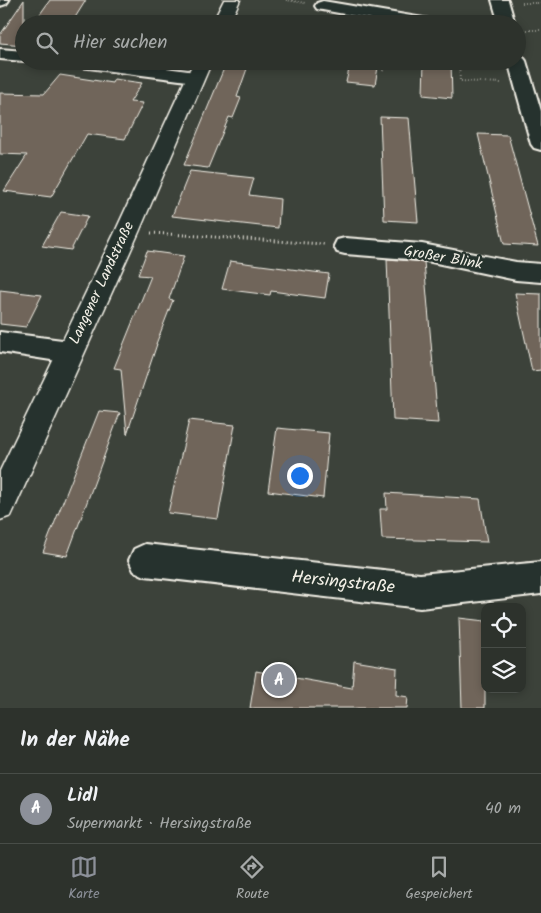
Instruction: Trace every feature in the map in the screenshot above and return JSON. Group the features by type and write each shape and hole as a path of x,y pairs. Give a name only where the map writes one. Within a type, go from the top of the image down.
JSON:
{"main road":[{"path":"224,15 232,0"},
{"name":"Langener Landstraße","path":"0,505 127,232 199,70"}],"street":[{"path":"500,0 504,15"},
{"path":"323,6 376,15"},
{"path":"0,54 15,55"},
{"path":"521,70 530,88 541,144"},
{"name":"Großer Blink","path":"344,246 422,252 516,271 541,273"},
{"path":"0,342 70,352"},
{"name":"Hersingstraße","path":"145,560 420,591 541,578"}],"path":[{"path":"526,29 541,30"},
{"path":"459,70 460,81 530,88"},
{"path":"127,232 344,246"}],"building":[{"path":"24,0 24,15 15,15 15,44 0,43 0,35"},
{"path":"50,0 86,0 77,15 39,15"},
{"path":"223,70 247,70 237,97 241,98 233,118 229,117 208,168 184,165"},
{"path":"349,70 378,70 375,85 346,82"},
{"path":"424,70 451,70 452,98 423,95"},
{"path":"60,75 112,83 114,79 142,83 130,102 143,103 125,139 87,134 51,197 4,191 27,155 0,154 0,93 44,94"},
{"path":"380,117 409,118 418,222 384,220"},
{"path":"478,134 508,135 538,246 504,244"},
{"path":"190,171 254,178 249,195 280,199 278,228 172,216"},
{"path":"61,212 88,216 71,250 42,246"},
{"path":"147,251 184,256 169,299 173,300 156,344 127,434 121,369 114,368 151,276 138,275"},
{"path":"387,259 424,262 438,423 393,420"},
{"path":"230,261 329,274 325,298 271,291 270,295 222,289"},
{"path":"0,290 42,295 26,327 0,324"},
{"path":"515,293 541,294 541,370 532,371"},
{"path":"99,411 120,413 67,556 43,552"},
{"path":"189,420 235,425 218,519 168,513"},
{"path":"277,428 329,433 323,498 268,491"},
{"path":"386,493 480,499 487,542 382,539 380,509 387,509"},
{"path":"459,618 481,621 481,693 485,693 485,708 462,708"},
{"path":"354,661 397,668 396,695 408,697 407,708 250,708 256,671 352,688"}],"place":[{"name":"Lidl","path":"279,680"}]}
